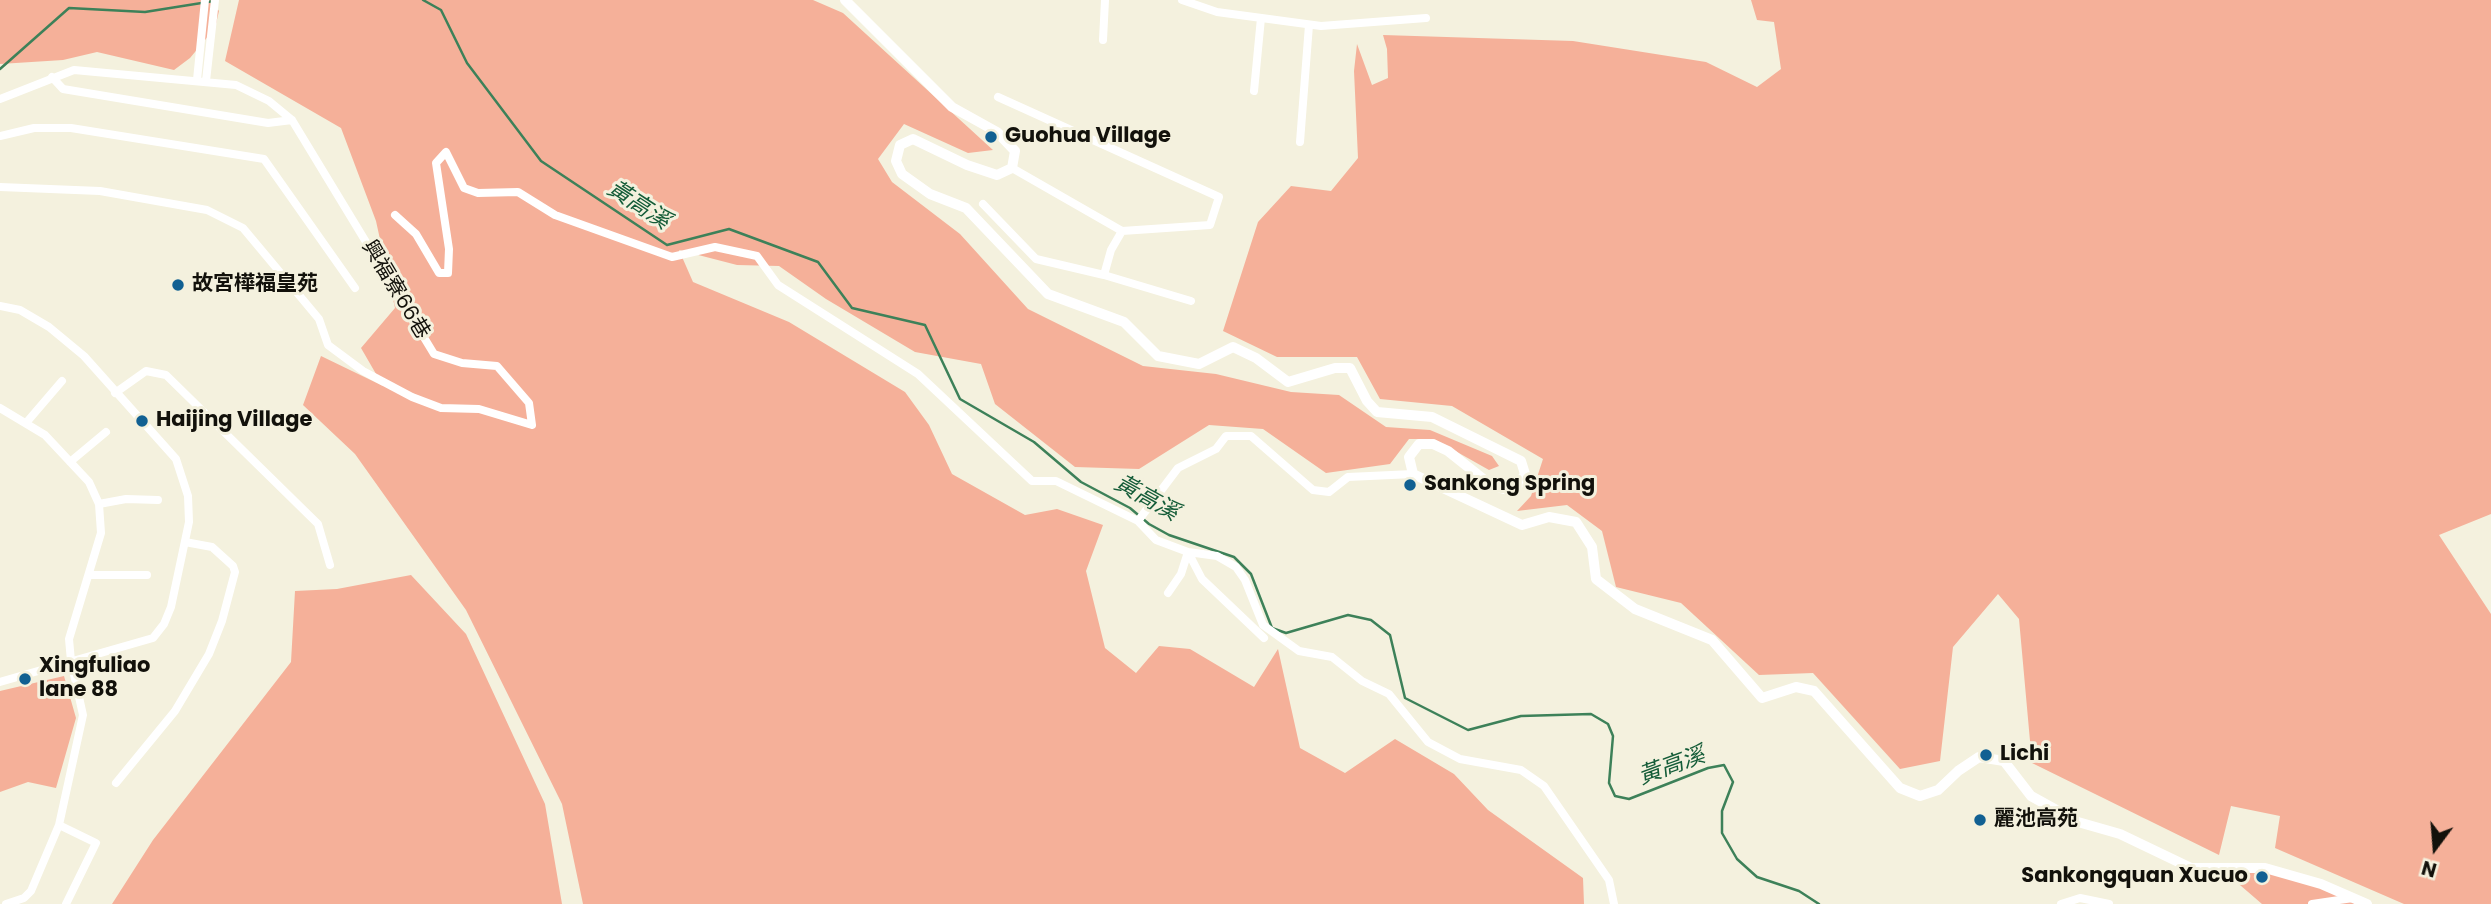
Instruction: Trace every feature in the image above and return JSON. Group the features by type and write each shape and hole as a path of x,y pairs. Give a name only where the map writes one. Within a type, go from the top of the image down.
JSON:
{"street":[{"path":"202,81 205,0"},
{"path":"202,81 215,0"},
{"path":"845,0 952,107 997,132 1015,151 1012,168"},
{"path":"1103,40 1105,0"},
{"path":"1182,0 1217,12 1309,25 1426,18"},
{"path":"1254,92 1261,18"},
{"path":"1300,142 1309,25"},
{"name":"興福寮66巷","path":"0,99 52,76 74,70 236,85 268,101 292,120 434,354 462,363 497,366 528,403 532,425 479,409 442,408 412,397 363,371 328,345 319,320 243,228 207,210 100,191 0,187"},
{"path":"52,76 63,89 268,123 292,120"},
{"path":"998,97 1219,197 1210,225 1122,231 1012,168"},
{"path":"0,136 34,128 71,128 264,159 355,288"},
{"path":"1012,168 997,175 967,165 913,139 900,145 896,161 902,174 930,194 966,208 1048,294 1124,322 1158,356 1199,364 1233,347 1256,358 1288,382 1335,368 1350,368 1367,401 1377,412 1432,417 1521,461 1525,474 1518,485 1508,490 1492,486 1448,452 1433,444 1419,444 1409,457 1413,474"},
{"path":"395,215 416,234 439,273 448,274 449,249 436,163 446,152 464,188 478,193 518,192 555,215 672,257 715,247 757,256 779,285 918,374 1032,481 1056,481 1138,521 1156,540 1188,552 1217,556 1236,567 1245,580 1263,625 1299,651 1332,657 1362,681 1388,694 1428,742 1460,759 1521,769 1545,786 1609,880 1614,904"},
{"path":"983,204 1036,259 1104,275 1192,301"},
{"path":"1104,275 1111,250 1122,231"},
{"path":"0,306 20,310 49,327 84,356 176,459 188,496 189,522 171,607 164,624 153,638 0,682"},
{"path":"115,393 146,371 166,375 318,524 330,565"},
{"path":"26,423 62,381"},
{"path":"0,408 45,435 89,482 99,504 101,533 69,639 71,662 83,715 59,825 31,891 24,898 6,904"},
{"path":"70,462 106,432"},
{"path":"1138,521 1178,468 1216,449 1226,436 1251,436 1313,490 1329,492 1348,477 1413,474 1522,525 1549,517 1576,522 1592,547 1596,579 1635,610 1712,640 1762,698 1797,687 1814,691 1900,788 1920,796 1938,790 1979,757 2004,761 2031,796 2078,822 2120,834 2191,868 2265,868 2367,904"},
{"path":"99,504 125,499 158,500"},
{"path":"116,783 175,711 209,654 222,621 235,572 233,566 212,547 185,541"},
{"path":"1168,593 1181,574 1188,552"},
{"path":"1188,552 1202,579 1264,638"},
{"path":"89,575 147,575"},
{"path":"59,825 96,843 66,904"},
{"path":"2061,904 2080,898 2109,904"},
{"path":"2312,904 2353,898"}],"shaded area":[{"path":"0,0 211,0 219,11 215,28 190,58 174,70 97,52 63,60 0,64"},
{"path":"239,0 813,0 843,13 993,150 968,153 904,124 878,159 892,182 960,234 1028,309 1143,366 1216,374 1291,392 1339,395 1386,427 1430,430 1492,456 1499,466 1489,470 1434,439 1409,439 1390,464 1326,473 1263,429 1209,425 1139,469 1075,467 995,404 981,364 915,352 826,299 779,266 737,265 679,250 693,282 789,322 905,392 929,425 952,474 1025,515 1057,509 1103,525 1086,571 1105,648 1136,673 1159,646 1190,649 1254,687 1278,649 1300,748 1345,773 1395,739 1454,774 1488,810 1583,878 1584,904 583,904 562,804 466,610 355,454 303,405 321,356 383,386 361,348 395,308 376,221 341,128 225,61"},
{"path":"1751,0 2491,0 2491,514 2439,535 2491,614 2491,904 2404,904 2275,848 2280,816 2231,806 2219,855 2032,763 2019,619 1998,594 1953,647 1940,761 1900,769 1813,673 1759,675 1681,603 1616,587 1602,531 1567,505 1517,511 1531,496 1543,459 1452,406 1380,399 1357,357 1277,357 1223,331 1258,222 1291,186 1331,191 1358,158 1354,71 1357,44 1372,85 1388,78 1387,49 1383,35 1573,41 1706,62 1757,87 1781,69 1774,22 1757,20"},
{"path":"411,575 466,634 545,804 562,904 112,904 153,840 291,662 295,591 337,589"},
{"path":"64,676 76,718 56,788 28,782 0,792 0,691"},
{"path":"2247,869 2306,879 2360,904 2262,904 2233,879 2234,874"}],"waterway":[{"name":"黃高溪","path":"423,0 441,10 467,63 541,161 667,245 729,229 818,262 852,308 925,325 960,399 1034,442 1081,482 1130,508 1149,524 1169,535 1234,557 1251,574 1272,628 1286,633 1348,615 1371,620 1390,635 1405,698 1468,730 1521,716 1591,714 1608,724 1613,736 1609,783 1615,796 1629,799 1708,768 1724,765 1733,782 1722,811 1722,833 1737,859 1757,877 1799,891 1819,904"},
{"name":"黃高溪","path":"0,69 69,8 145,12 214,1"}],"place":[{"name":"Guohua Village","path":"991,137"},
{"name":"故宮樺福皇苑","path":"178,285"},
{"name":"Haijing Village","path":"142,421"},
{"name":"Sankong Spring","path":"1410,485"},
{"name":"Xingfuliao lane 88","path":"25,679"},
{"name":"Lichi","path":"1986,755"},
{"name":"麗池高苑","path":"1980,820"},
{"name":"Sankongquan Xucuo","path":"2262,877"}]}
